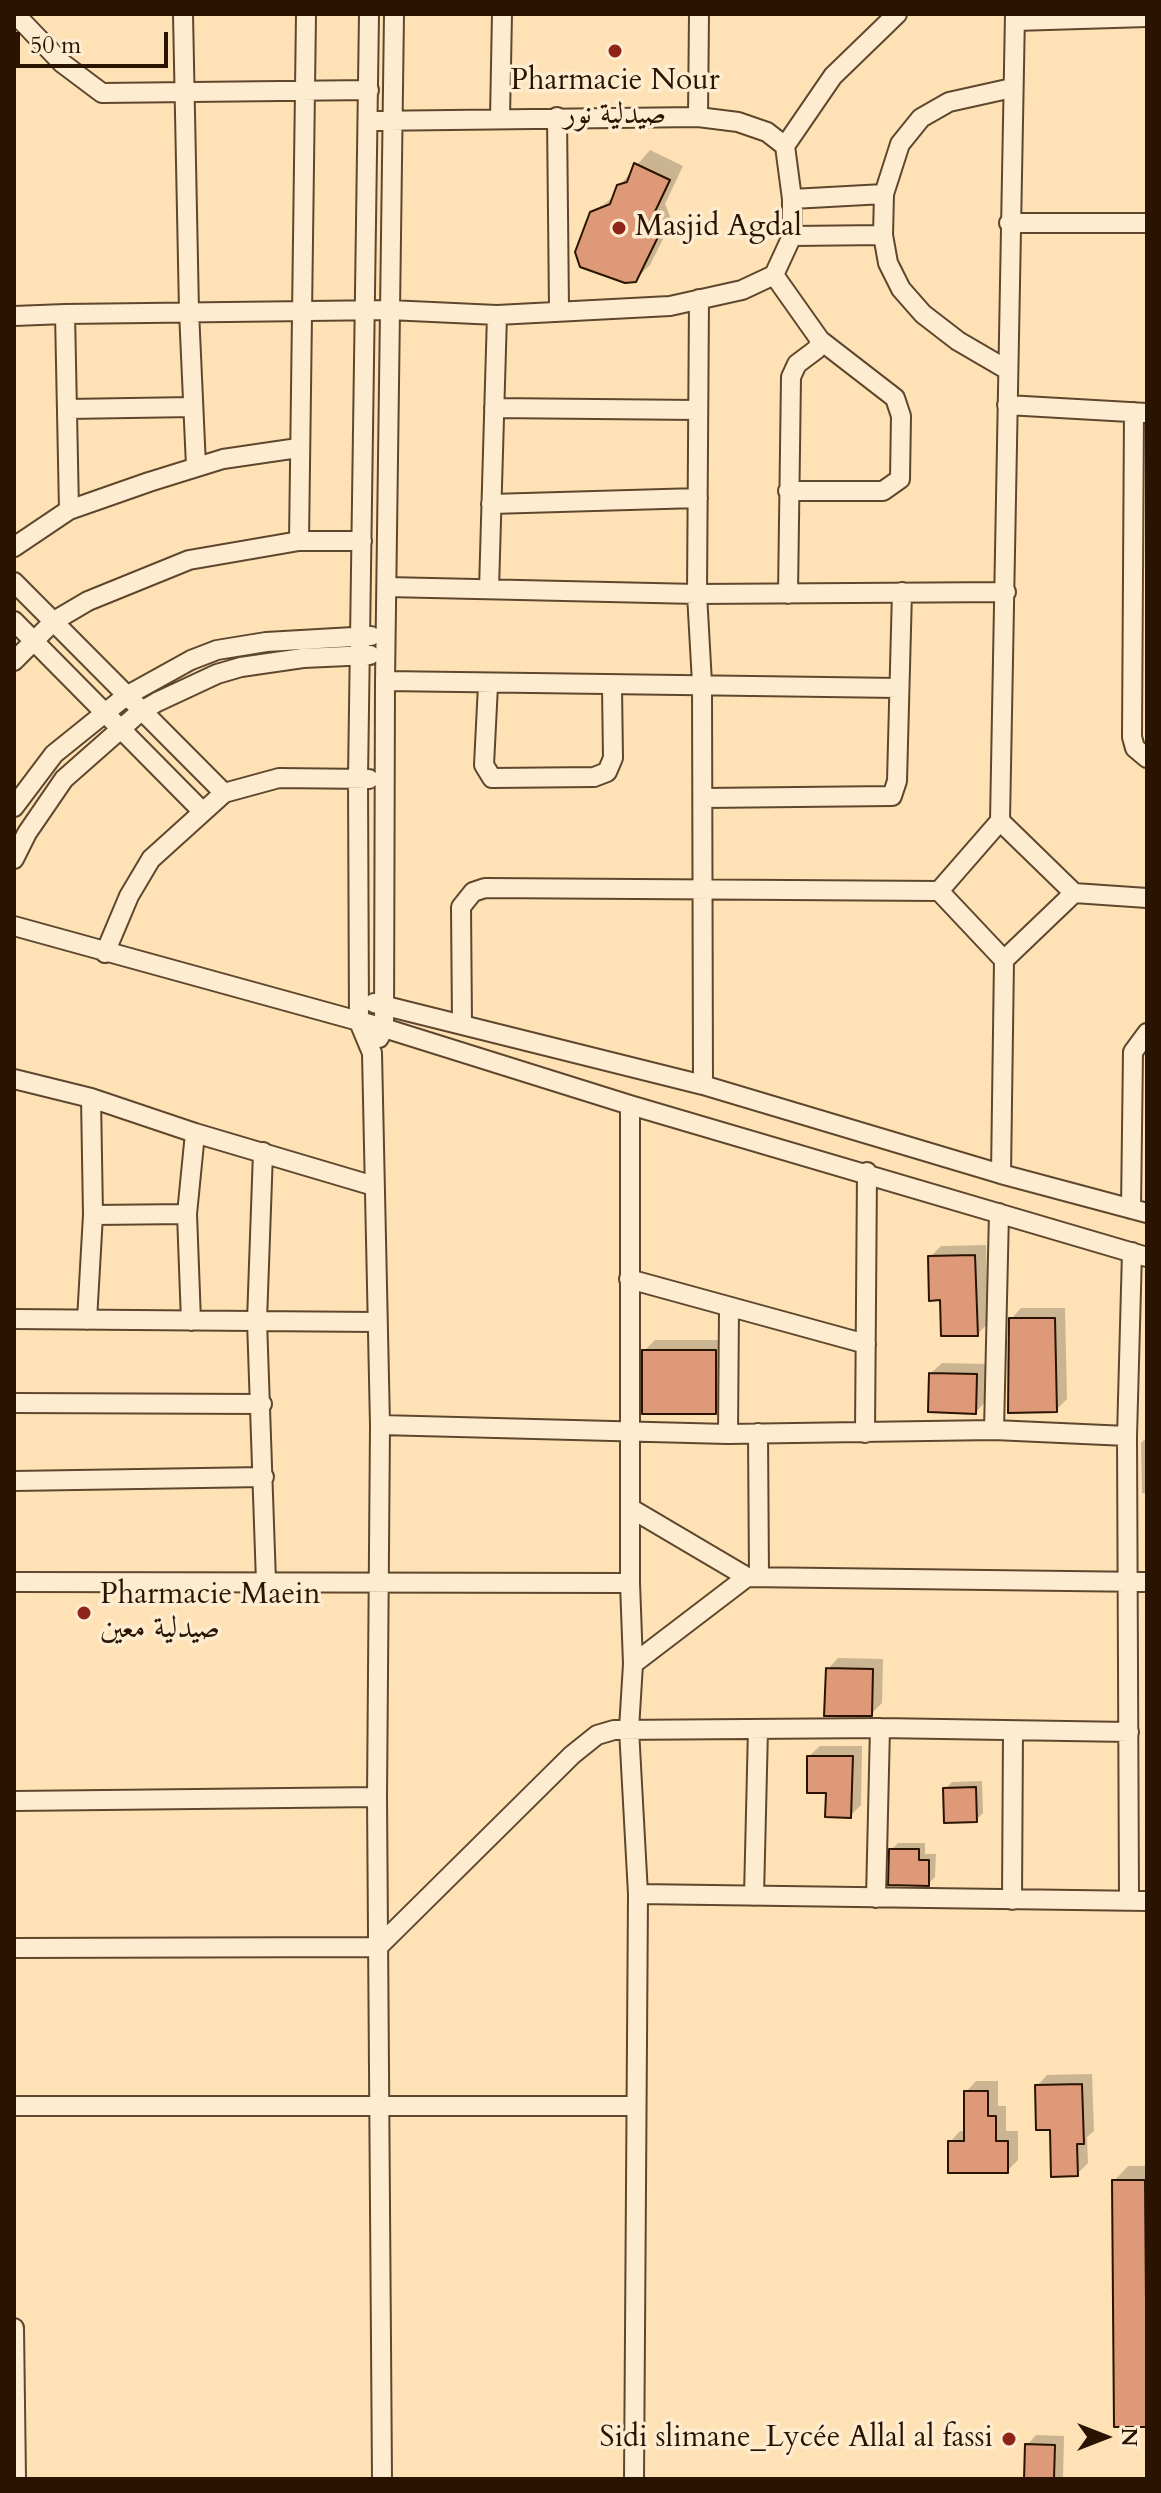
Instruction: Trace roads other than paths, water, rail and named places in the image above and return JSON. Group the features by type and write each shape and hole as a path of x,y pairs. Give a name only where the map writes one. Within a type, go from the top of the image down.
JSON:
{"street":[{"path":"15,14 62,63 102,93 369,90"},
{"path":"183,14 189,311 196,466"},
{"path":"299,541 306,14"},
{"path":"369,14 358,778 359,1022 372,1053 380,1425 377,1797 382,2479"},
{"path":"372,1053 384,1028 385,1005 384,780 394,14"},
{"path":"500,118 502,14"},
{"path":"698,117 699,14"},
{"path":"14,316 365,310 497,315 559,309 670,306 742,290 774,275 792,236 792,199 785,146 833,76 897,14"},
{"path":"939,891 1000,821 1006,592 1006,369 1015,18 1143,16"},
{"path":"1006,369 958,341 908,297 888,263 883,235 884,194 900,144 921,118 949,102 1012,88"},
{"path":"557,117 559,309"},
{"path":"368,121 698,117 738,122 767,132 785,146"},
{"path":"792,199 884,194"},
{"path":"1009,223 1147,223"},
{"path":"792,236 883,235"},
{"path":"774,275 820,340 895,398 901,416 900,479 883,491 788,491"},
{"path":"699,299 697,594 702,683 703,1085"},
{"path":"65,314 69,510"},
{"path":"489,589 497,315"},
{"path":"788,594 791,377 797,364 817,349 820,340"},
{"path":"1007,405 1140,412 1132,737 1135,748 1147,758"},
{"path":"67,409 193,407"},
{"path":"494,408 698,410"},
{"path":"14,547 69,510 196,466 298,448"},
{"path":"491,504 698,498"},
{"path":"14,661 54,621 132,580 189,560 299,541 362,541"},
{"path":"14,582 224,793"},
{"path":"387,587 697,594 1006,592"},
{"path":"703,798 892,796 897,781 902,592"},
{"path":"14,621 202,811"},
{"path":"14,807 54,754 105,711 191,660 217,650 266,642 360,636 386,646"},
{"path":"14,859 64,779 140,712 217,674 241,667 303,658 361,655 386,646"},
{"path":"385,681 612,687 702,683 899,688"},
{"path":"488,685 484,765 492,778 594,777 607,772 613,758 612,687"},
{"path":"105,953 129,896 151,859 224,793 279,778 384,780"},
{"path":"1000,821 1074,893 1147,898"},
{"path":"462,1023 461,907 473,892 485,888 939,891 1004,960 1001,1174"},
{"path":"1004,960 1074,893"},
{"path":"14,926 384,1028 630,1105 867,1172 1140,1255 1127,1436 1138,1582 1129,1732 1138,1900 638,1894"},
{"path":"360,999 703,1085 1001,1174 1139,1211 1133,1052 1147,1033"},
{"path":"14,1079 91,1098 195,1133 374,1186"},
{"path":"87,1320 93,1215 91,1098"},
{"path":"630,1105 630,1583 633,1664 629,1729 638,1894 634,2479"},
{"path":"191,1321 187,1214 195,1133"},
{"path":"263,1152 257,1321 266,1582"},
{"path":"865,1433 867,1172"},
{"path":"994,1430 999,1213"},
{"path":"93,1215 187,1214"},
{"path":"629,1279 729,1309 866,1344"},
{"path":"728,1434 729,1309"},
{"path":"14,1319 376,1322"},
{"path":"14,1403 262,1404"},
{"path":"380,1425 728,1434 994,1430 1127,1436"},
{"path":"753,1577 758,1433"},
{"path":"14,1481 264,1477"},
{"path":"630,1508 753,1577 1138,1582"},
{"path":"633,1664 753,1577"},
{"path":"14,1582 630,1583"},
{"path":"14,1948 378,1947 590,1739 629,1729 880,1728 1129,1732"},
{"path":"876,1898 880,1728"},
{"path":"754,1896 758,1729"},
{"path":"1012,1900 1013,1731"},
{"path":"14,1801 377,1797"},
{"path":"14,2106 635,2106"},
{"path":"14,2328 16,2479"}],"place":[{"name":"Pharmacie Nour صيدلية نور","path":"615,51"},
{"name":"Masjid Agdal","path":"619,228"},
{"name":"Pharmacie Maein صيدلية معين","path":"84,1613"},
{"name":"Sidi slimane_Lycée Allal al fassi","path":"1009,2439"}]}
